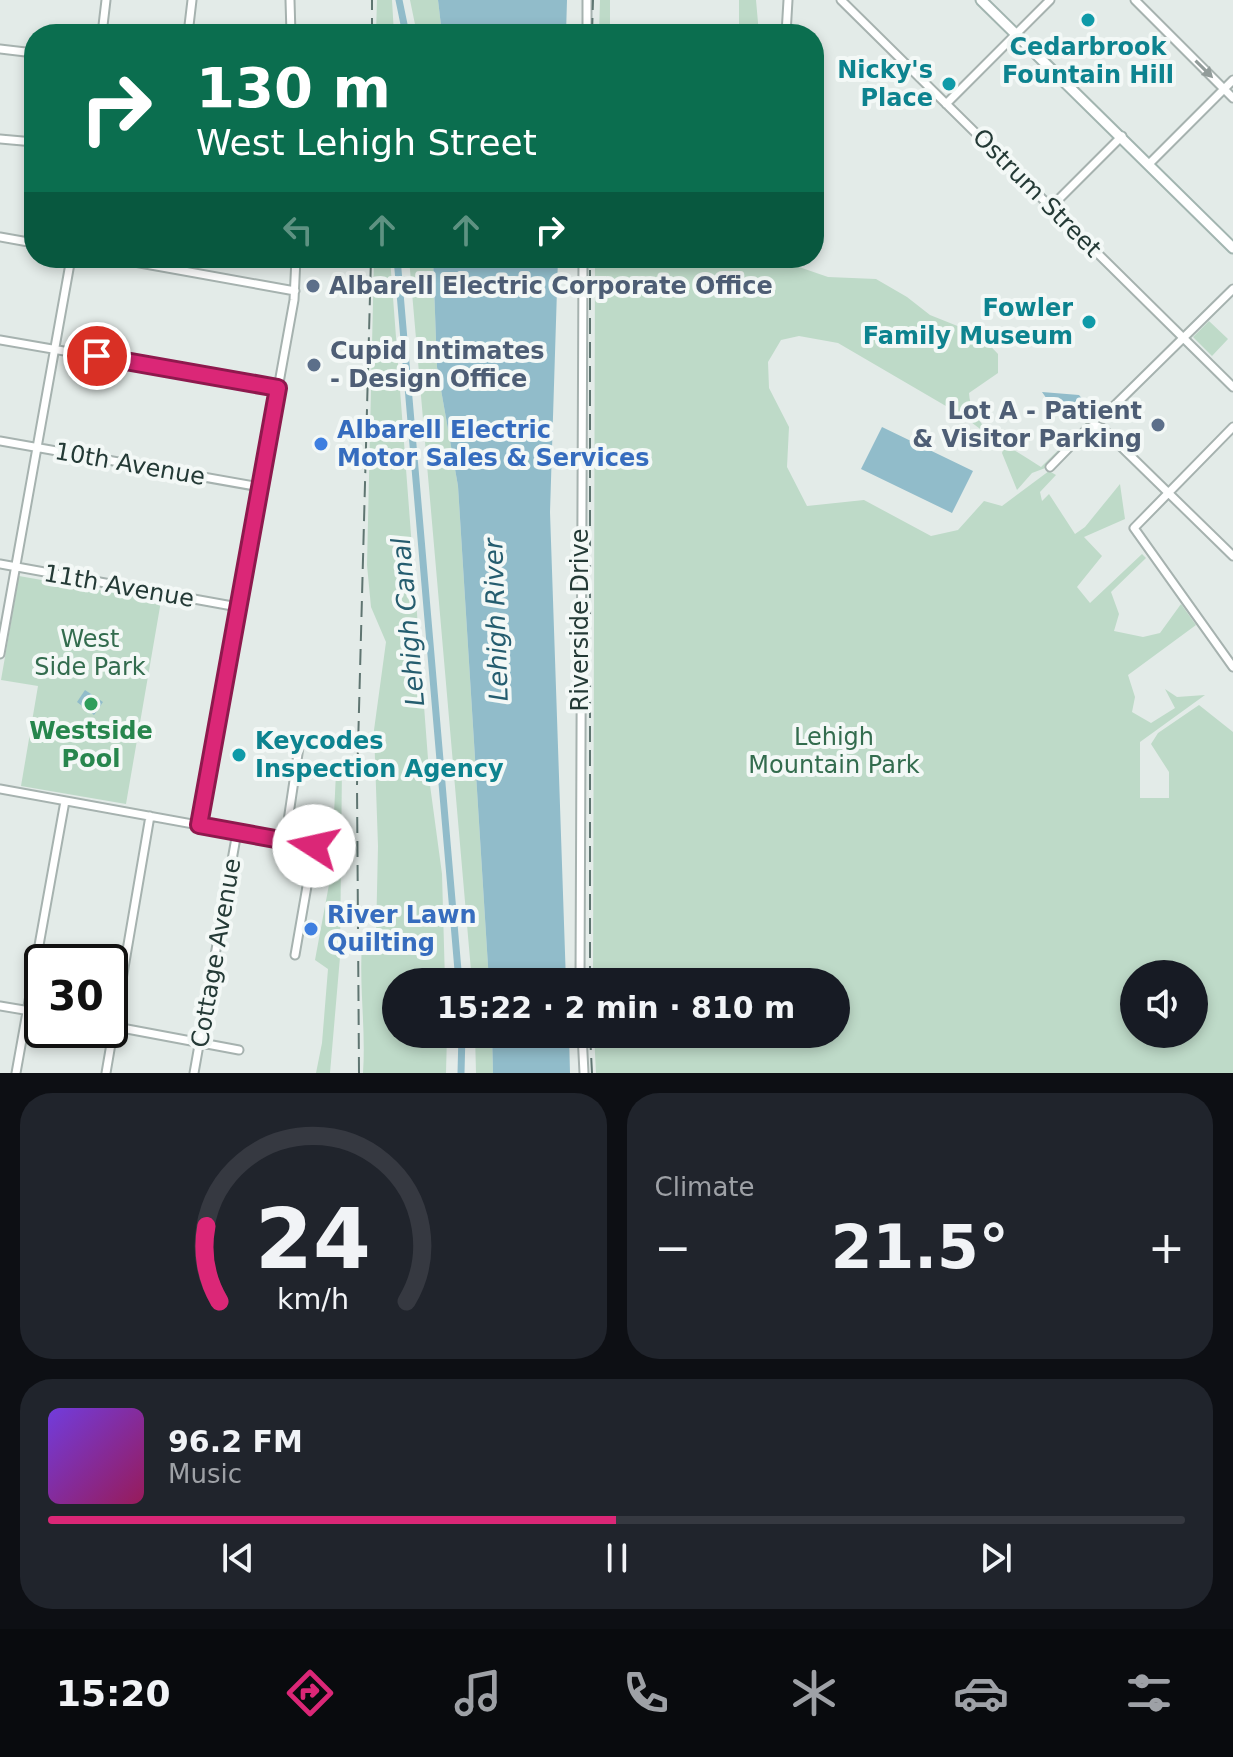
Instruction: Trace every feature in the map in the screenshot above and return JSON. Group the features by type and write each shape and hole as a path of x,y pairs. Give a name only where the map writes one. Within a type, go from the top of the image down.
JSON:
{"main road":[{"path":"981,0 1233,248"}],"street":[{"path":"103,24 106,0"},
{"path":"189,24 192,0"},
{"path":"290,0 291,24"},
{"path":"587,0 587,24"},
{"path":"787,24 788,0"},
{"name":"Ostrum Street","path":"841,0 1233,387"},
{"path":"946,104 1050,0"},
{"path":"1135,0 1233,98"},
{"path":"0,49 24,52"},
{"path":"1150,163 1233,80"},
{"path":"1051,207 1122,136"},
{"path":"0,139 24,141"},
{"path":"0,237 24,241"},
{"path":"0,654 69,268"},
{"path":"190,268 295,291"},
{"path":"199,825 295,291 296,268"},
{"name":"Riverside Drive","path":"580,968 583,268"},
{"path":"1083,412 1113,407 1233,289"},
{"path":"0,340 278,388"},
{"path":"1050,467 1095,425 1233,556"},
{"path":"1233,427 1134,528 1233,667"},
{"name":"10th Avenue","path":"0,441 260,487"},
{"name":"11th Avenue","path":"0,564 238,607"},
{"path":"285,841 299,747"},
{"path":"0,789 314,846 295,955"},
{"path":"38,944 65,801"},
{"path":"127,944 150,816"},
{"name":"Cottage Avenue","path":"194,1073 237,832"},
{"path":"0,1006 24,1010"},
{"path":"16,1073 24,1023"},
{"path":"128,1029 239,1050"},
{"path":"106,1073 109,1048"},
{"path":"583,1048 584,1073"}],"green space":[{"path":"377,0 392,0 393,24 376,24"},
{"path":"410,0 438,0 441,24 415,24"},
{"path":"600,0 610,0 610,24 599,24"},
{"path":"739,0 756,0 758,24 739,24"},
{"path":"374,268 391,268 430,785 442,874 445,968 382,968 382,1048 447,1048 446,1073 363,1073 362,944 376,936 378,846 374,730 386,642 371,607 367,565"},
{"path":"410,268 433,268 437,367 458,486 488,968 471,968"},
{"name":"Lehigh Mountain Park","path":"595,268 802,268 828,277 876,279 930,315 980,335 998,354 998,373 969,393 977,418 1006,445 1041,467 1094,415 1093,422 1048,467 1032,473 1017,490 1002,453 1004,447 963,416 838,343 799,336 781,340 768,362 769,388 789,427 787,467 807,506 864,500 931,536 958,530 984,501 1002,506 1049,471 1056,475 1040,492 1042,501 1049,494 1075,534 1085,527 1120,484 1125,519 1084,537 1102,556 1077,587 1090,603 1142,554 1146,558 1111,592 1119,614 1114,631 1143,637 1160,633 1181,604 1196,625 1128,675 1135,697 1132,712 1151,723 1175,708 1165,689 1177,697 1205,695 1140,742 1140,798 1169,798 1169,772 1151,744 1158,733 1199,705 1233,732 1233,1073 596,1073 595,1048 850,1048 850,968 593,968"},
{"path":"1209,321 1228,339 1212,356 1193,337"},
{"name":"West Side Park","path":"19,576 161,601 126,804 21,786 38,686 1,680"},
{"path":"302,764 342,765 340,957 330,1073 316,1073 322,1043 328,969 315,960 333,863 321,858 324,834 333,834 336,773 303,770"},
{"path":"475,1048 492,1048 493,1073 476,1073"}],"water":[{"path":"438,0 567,0 566,24 441,24"},
{"name":"Lehigh River","path":"433,268 558,268 550,512 566,968 488,968 458,486 437,367"},
{"path":"1042,392 1079,395 1084,401 1073,406 1049,402"},
{"path":"882,427 973,471 952,513 861,469"},
{"name":"Westside Pool","path":"85,690 103,702 94,715 77,702"},
{"path":"492,1048 569,1048 570,1073 493,1073"}],"waterway":[{"name":"Lehigh Canal","path":"399,0 404,24"},
{"name":"Lehigh Canal","path":"398,268 458,968"},
{"name":"Lehigh Canal","path":"461,1073 462,1048"}],"railway":[{"path":"372,0 372,24"},
{"path":"592,24 593,0"},
{"path":"359,1073 357,785 371,268"},
{"path":"590,268 590,968"},
{"path":"591,1048 592,1073"}],"place":[{"name":"Cedarbrook Fountain Hill","path":"1088,20"},
{"name":"Nicky's Place","path":"949,84"},
{"name":"Albarell Electric Corporate Office","path":"313,286"},
{"name":"Fowler Family Museum","path":"1089,322"},
{"name":"Cupid Intimates - Design Office","path":"314,365"},
{"name":"Lot A - Patient & Visitor Parking","path":"1158,425"},
{"name":"Albarell Electric Motor Sales & Services","path":"321,444"},
{"name":"Westside Pool","path":"91,704"},
{"name":"Keycodes Inspection Agency","path":"239,755"},
{"name":"River Lawn Quilting","path":"311,929"}],"route":[{"path":"97,356 278,388 199,825 314,846"}]}
